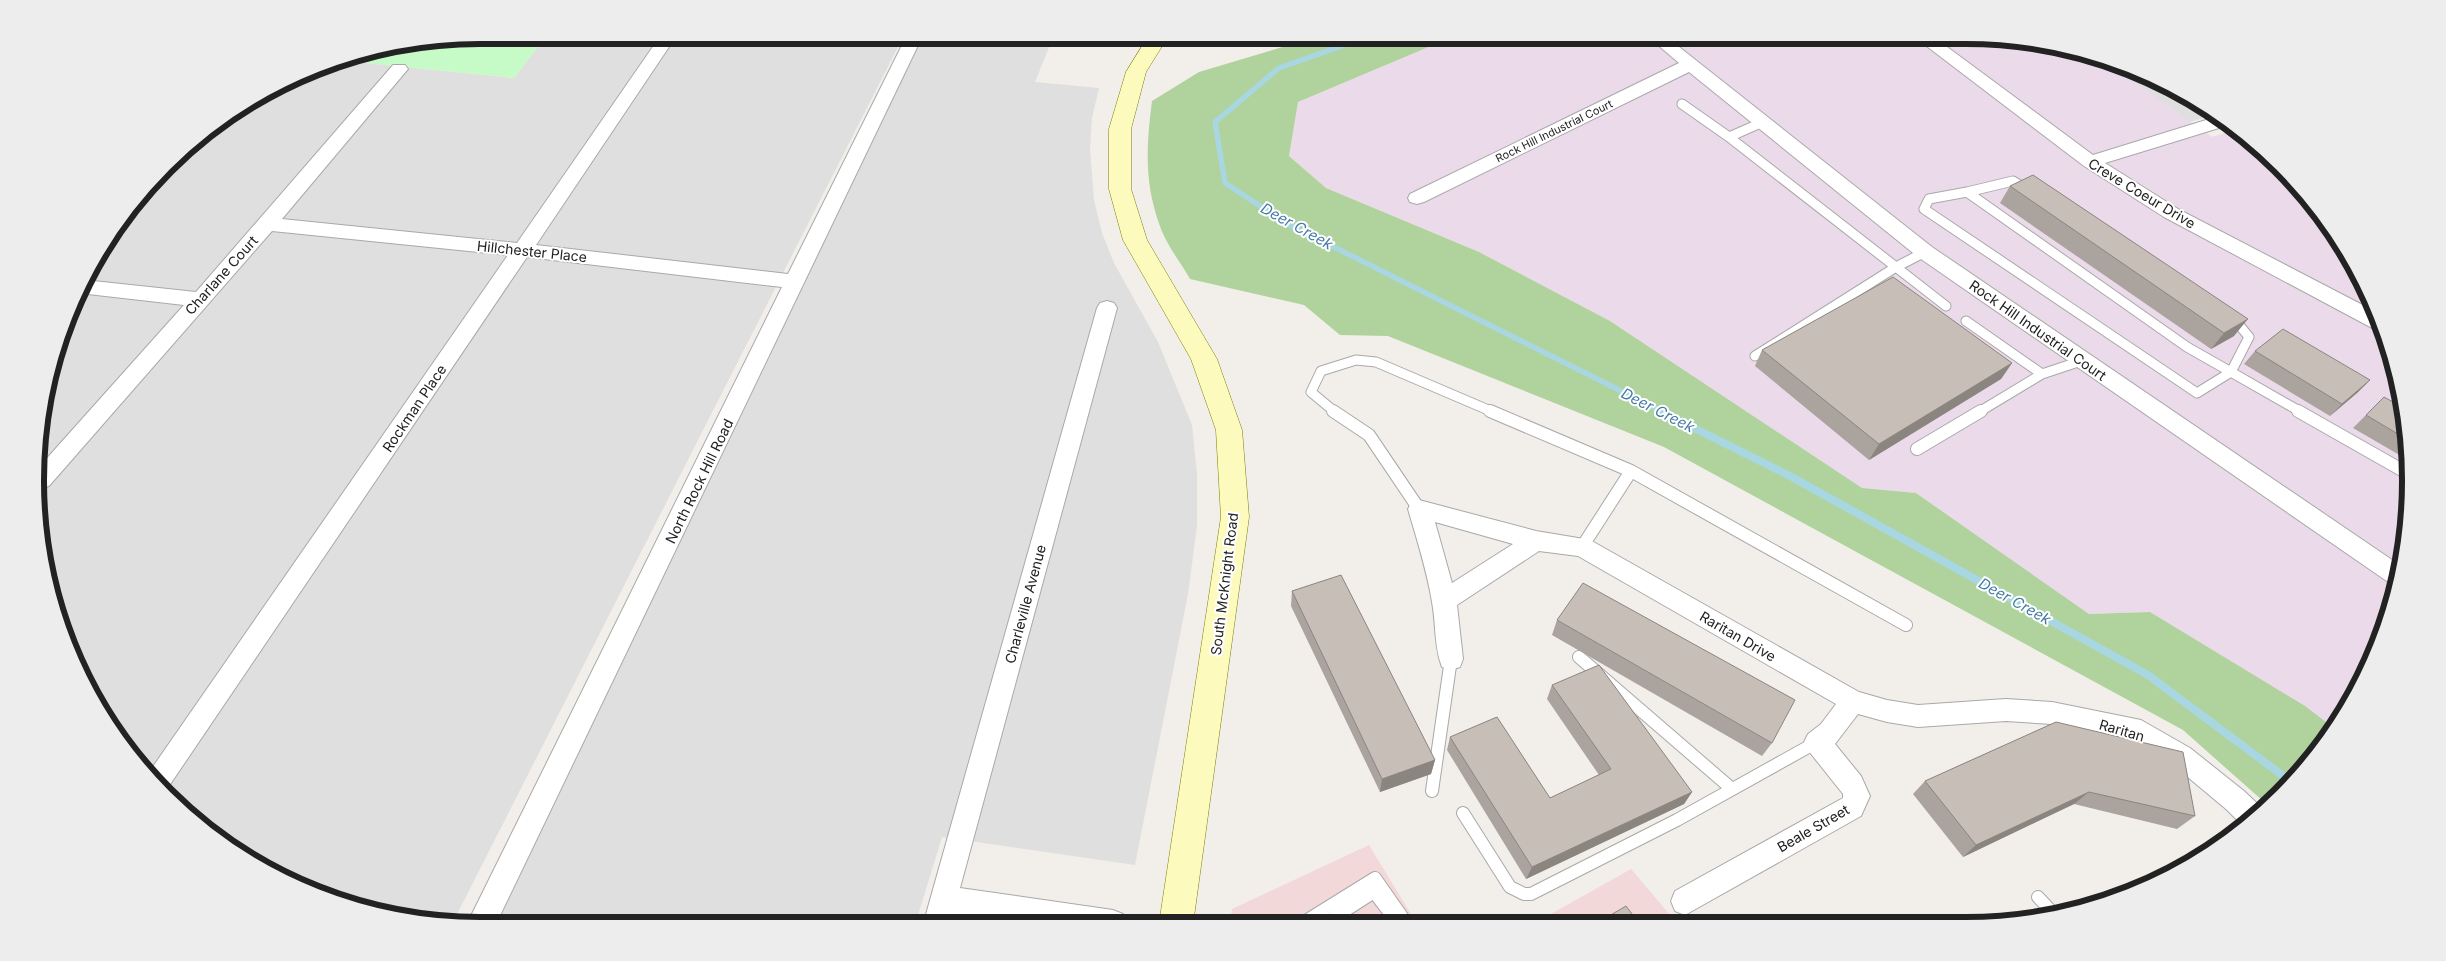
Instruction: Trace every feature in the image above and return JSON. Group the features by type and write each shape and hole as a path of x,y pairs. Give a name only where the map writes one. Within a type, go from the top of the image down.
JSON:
{"main road":[{"name":"South McKnight Road","path":"1153,44 1136,72 1120,130 1120,189 1135,240 1204,359 1229,430 1235,517 1177,917"}],"street":[{"name":"Rockman Place","path":"161,777 663,44"},
{"name":"North Rock Hill Road","path":"484,917 911,44"},
{"name":"Rock Hill Industrial Court","path":"1665,44 1925,252 2392,572"},
{"name":"Creve Coeur Drive","path":"1932,44 2090,162 2171,213 2371,318"},
{"name":"Rock Hill Industrial Court","path":"1417,198 1691,64"},
{"name":"Charlane Court","path":"44,476 198,299 267,224 399,69"},
{"path":"2090,162 2216,123"},
{"name":"Hillchester Place","path":"267,224 523,250 796,282"},
{"path":"89,288 198,299"},
{"name":"Charleville Avenue","path":"1008,917 940,912 1107,308"},
{"path":"1419,509 1446,600 1450,625 1451,659"},
{"name":"Raritan Drive","path":"1419,509 1536,541 1582,547 1853,701 1887,711 1918,716 2006,710 2052,713"},
{"path":"1446,600 1536,541"},
{"path":"1817,742 1830,732 1853,701"},
{"name":"Raritan","path":"2052,713 2141,732 2181,756 2248,813"},
{"name":"Beale Street","path":"1685,901 1852,807 1857,796 1852,785 1817,742"}],"lane":[{"path":"1682,104 1728,137 1946,306"},
{"path":"1728,137 1763,122"},
{"path":"2039,196 2013,181 1929,199 1924,209 2197,392 2232,372 2249,337 2227,310"},
{"path":"1967,192 2187,347 2402,470"},
{"path":"1755,356 1896,267 1925,252"},
{"path":"1966,321 2042,374"},
{"path":"1419,509 1369,435 1332,410 1311,392 1321,370 1356,360 1376,362 1632,471 1906,625"},
{"path":"1917,449 2042,374 2082,361"},
{"path":"1582,547 1632,471"},
{"path":"1579,657 1732,789"},
{"path":"1432,791 1451,659"},
{"path":"1463,813 1510,888 1524,894 1531,894 1677,820 1817,742"},
{"path":"1312,917 1374,878 1402,917"},
{"path":"1335,917 1374,892 1393,917"},
{"path":"2038,897 2050,909"}],"shaded area":[{"path":"540,44 899,44 456,916 423,914 395,909 340,894 313,884 262,859 238,844 193,809 152,768 134,746 102,699 89,674 77,648 59,594 47,538 44,480 47,423 52,395 67,340 77,313 102,262 117,238 152,193 193,152 238,117 287,89 313,77 356,62 514,78"},
{"path":"917,44 1050,44 1035,82 1099,88 1092,118 1090,149 1094,200 1102,233 1114,263 1158,342 1192,425 1197,474 1197,526 1188,594 1135,865 942,837 917,917 498,917"},
{"path":"1436,44 1966,44 2023,47 2051,52 2106,67 2120,72 2212,137 2228,132 2253,152 2294,193 2329,238 2344,262 2369,313 2379,340 2394,395 2399,423 2402,480 2399,538 2394,566 2379,621 2369,648 2344,699 2329,723 2150,612 2089,614 1916,493 1862,488 1610,321 1479,252 1326,188 1289,156 1298,102"},
{"path":"2120,72 2159,89 2207,117 2190,122"},
{"path":"1369,845 1413,917 1231,917 1232,909"},
{"path":"1631,869 1672,917 1546,917"}],"green space":[{"path":"480,44 540,44 514,78 356,62 423,47"},
{"path":"1293,44 1436,44 1298,102 1289,156 1326,188 1479,252 1610,321 1862,488 1916,493 2089,614 2150,612 2305,706 2328,724 2294,768 2262,800 2183,730 1664,447 1388,336 1340,335 1304,305 1190,279 1164,236 1155,213 1149,181 1148,134 1152,101 1199,72"}],"building":[{"path":"2033,175 2248,319 2224,333 2010,186"},
{"path":"1893,277 2012,363 1879,444 1762,350"},
{"path":"2283,329 2370,380 2342,404 2255,351"},
{"path":"2384,397 2395,403 2400,435 2366,415"},
{"path":"1341,575 1435,760 1382,779 1292,591"},
{"path":"1583,583 1795,700 1772,743 1557,620"},
{"path":"1599,665 1692,792 1532,867 1450,737 1497,717 1550,798 1611,769 1552,685"},
{"path":"2056,722 2183,752 2195,816 2089,792 1976,845 1925,781"},
{"path":"1626,906 1634,917 1607,917"}],"waterway":[{"name":"Deer Creek","path":"1347,44 1279,68 1215,122 1225,183 1286,223 1663,412"},
{"name":"Deer Creek","path":"1660,411 1790,476 2148,675 2285,777"}]}
